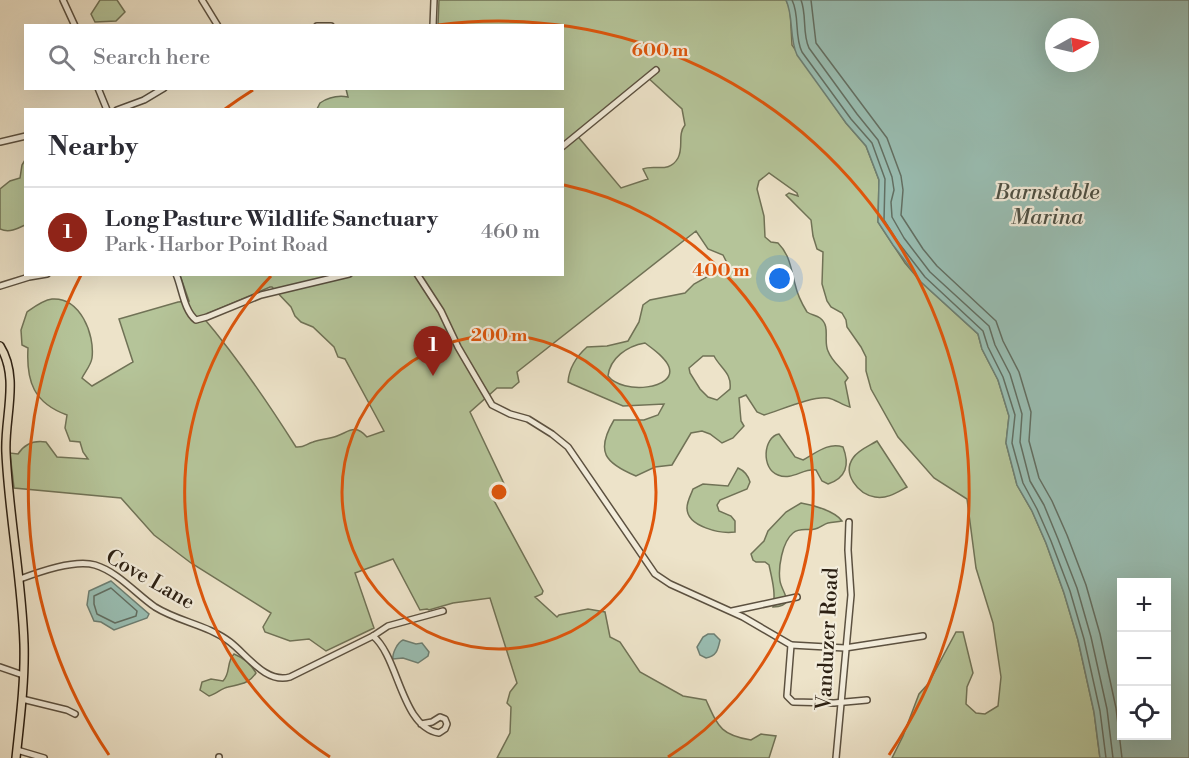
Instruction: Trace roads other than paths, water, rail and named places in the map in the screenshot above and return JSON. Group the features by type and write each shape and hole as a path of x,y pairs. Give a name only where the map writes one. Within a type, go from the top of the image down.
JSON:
{"main road":[{"path":"0,346 8,362 10,376 6,445 24,642 22,699 16,754"}],"street":[{"path":"63,0 74,24"},
{"path":"202,0 217,24"},
{"path":"433,24 434,0"},
{"path":"564,145 656,70"},
{"path":"99,90 106,108"},
{"path":"122,108 144,100 161,90"},
{"path":"0,142 24,136"},
{"path":"0,286 35,276"},
{"path":"177,276 188,310 196,320 207,318 261,295 341,276"},
{"path":"418,276 441,311 458,347 492,405 510,414 528,419 568,447 655,574 670,584 792,645 844,648 923,636"},
{"name":"Vanduzer Road","path":"836,758 851,581 848,550 849,522"},
{"name":"Cove Lane","path":"20,579 72,565 96,566 111,574 162,611 218,634 273,677 284,678 373,636"},
{"path":"730,612 797,597"},
{"path":"421,724 398,683 379,641 373,636 388,626 443,611"},
{"path":"792,645 788,677 789,698 793,702 867,700"},
{"path":"0,667 23,675"},
{"path":"22,699 75,714"},
{"path":"16,754 44,758"}],"water":[{"name":"Barnstable Marina","path":"786,0 1189,0 1189,758 1100,758 1094,712 1078,640 1046,543 1017,485 1006,443 1009,416 998,380 982,349 978,334 921,282 878,222 879,180 866,146 846,123 797,55"},
{"path":"111,581 149,614 147,618 114,630 101,622 94,621 87,605 89,591"},
{"path":"714,634 720,640 715,654 706,658 700,655 697,647 703,637"},
{"path":"403,640 416,644 422,643 429,652 428,656 418,663 403,658 393,659 396,648"}],"place":[{"name":"Long Pasture Wildlife Sanctuary","path":"433,376"}]}
